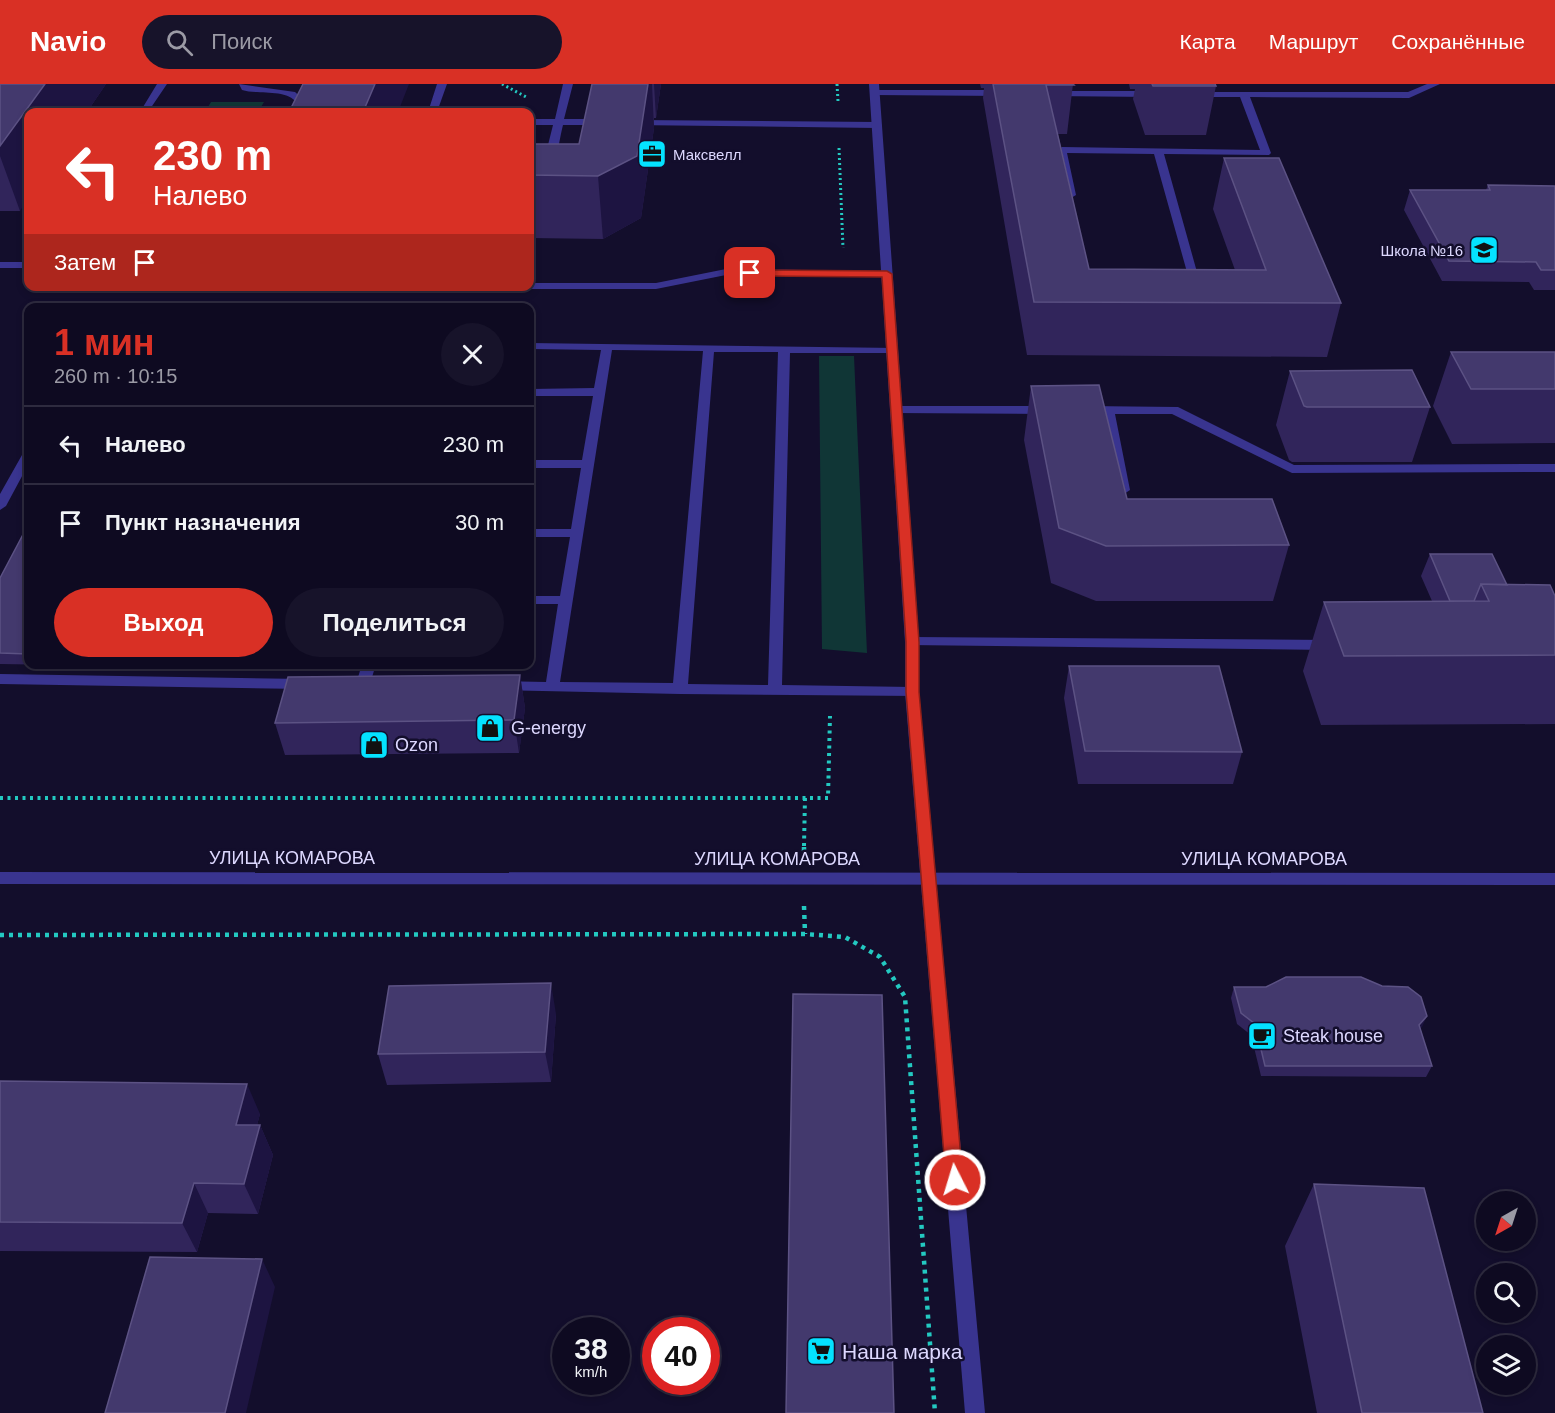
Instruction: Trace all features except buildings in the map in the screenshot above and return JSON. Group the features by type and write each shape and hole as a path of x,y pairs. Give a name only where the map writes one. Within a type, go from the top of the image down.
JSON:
{"street":[{"path":"147,108 162,84"},
{"path":"244,84 245,88 255,91 285,92 297,97 302,103 299,108"},
{"path":"433,108 442,84"},
{"path":"534,182 546,173 568,84"},
{"path":"1187,94 1409,95 1435,84"},
{"path":"975,1413 912,692 912,642 874,88 1016,93"},
{"path":"1039,93 1052,98 1164,94"},
{"path":"1073,206 1061,146 1158,152 1266,153 1244,94"},
{"path":"534,122 617,122"},
{"path":"629,123 877,125"},
{"path":"1158,152 1200,297"},
{"path":"0,265 24,265"},
{"path":"534,286 644,287 726,272 887,274"},
{"path":"534,346 892,350"},
{"path":"552,687 608,347"},
{"path":"680,689 709,348"},
{"path":"775,690 784,349"},
{"path":"534,392 600,392"},
{"path":"897,410 1174,411 1292,469 1555,468"},
{"path":"1108,410 1126,499"},
{"path":"0,506 24,462"},
{"path":"534,464 588,464"},
{"path":"534,533 577,533"},
{"path":"534,600 566,600"},
{"path":"912,642 1341,645"},
{"path":"363,684 368,669"},
{"path":"0,679 316,684"},
{"path":"493,686 912,692"},
{"name":"УЛИЦА КОМАРОВА","path":"0,878 1555,879"}],"path":[{"path":"837,84 844,273"},
{"path":"0,798 828,798 831,691"},
{"path":"0,935 805,934 845,937 880,957 905,997 935,1413"}],"green space":[{"path":"211,102 264,102 260,108 207,108"},
{"path":"819,356 854,356 867,653 822,649"}],"place":[{"name":"Максвелл","path":"652,154"},
{"name":"Школа №16","path":"1484,250"},
{"name":"G-energy","path":"490,728"},
{"name":"Ozon","path":"374,745"},
{"name":"Steak house","path":"1262,1036"},
{"name":"Наша марка","path":"821,1351"}],"route":[{"path":"750,273 887,274 912,642 912,692 955,1180"}]}
